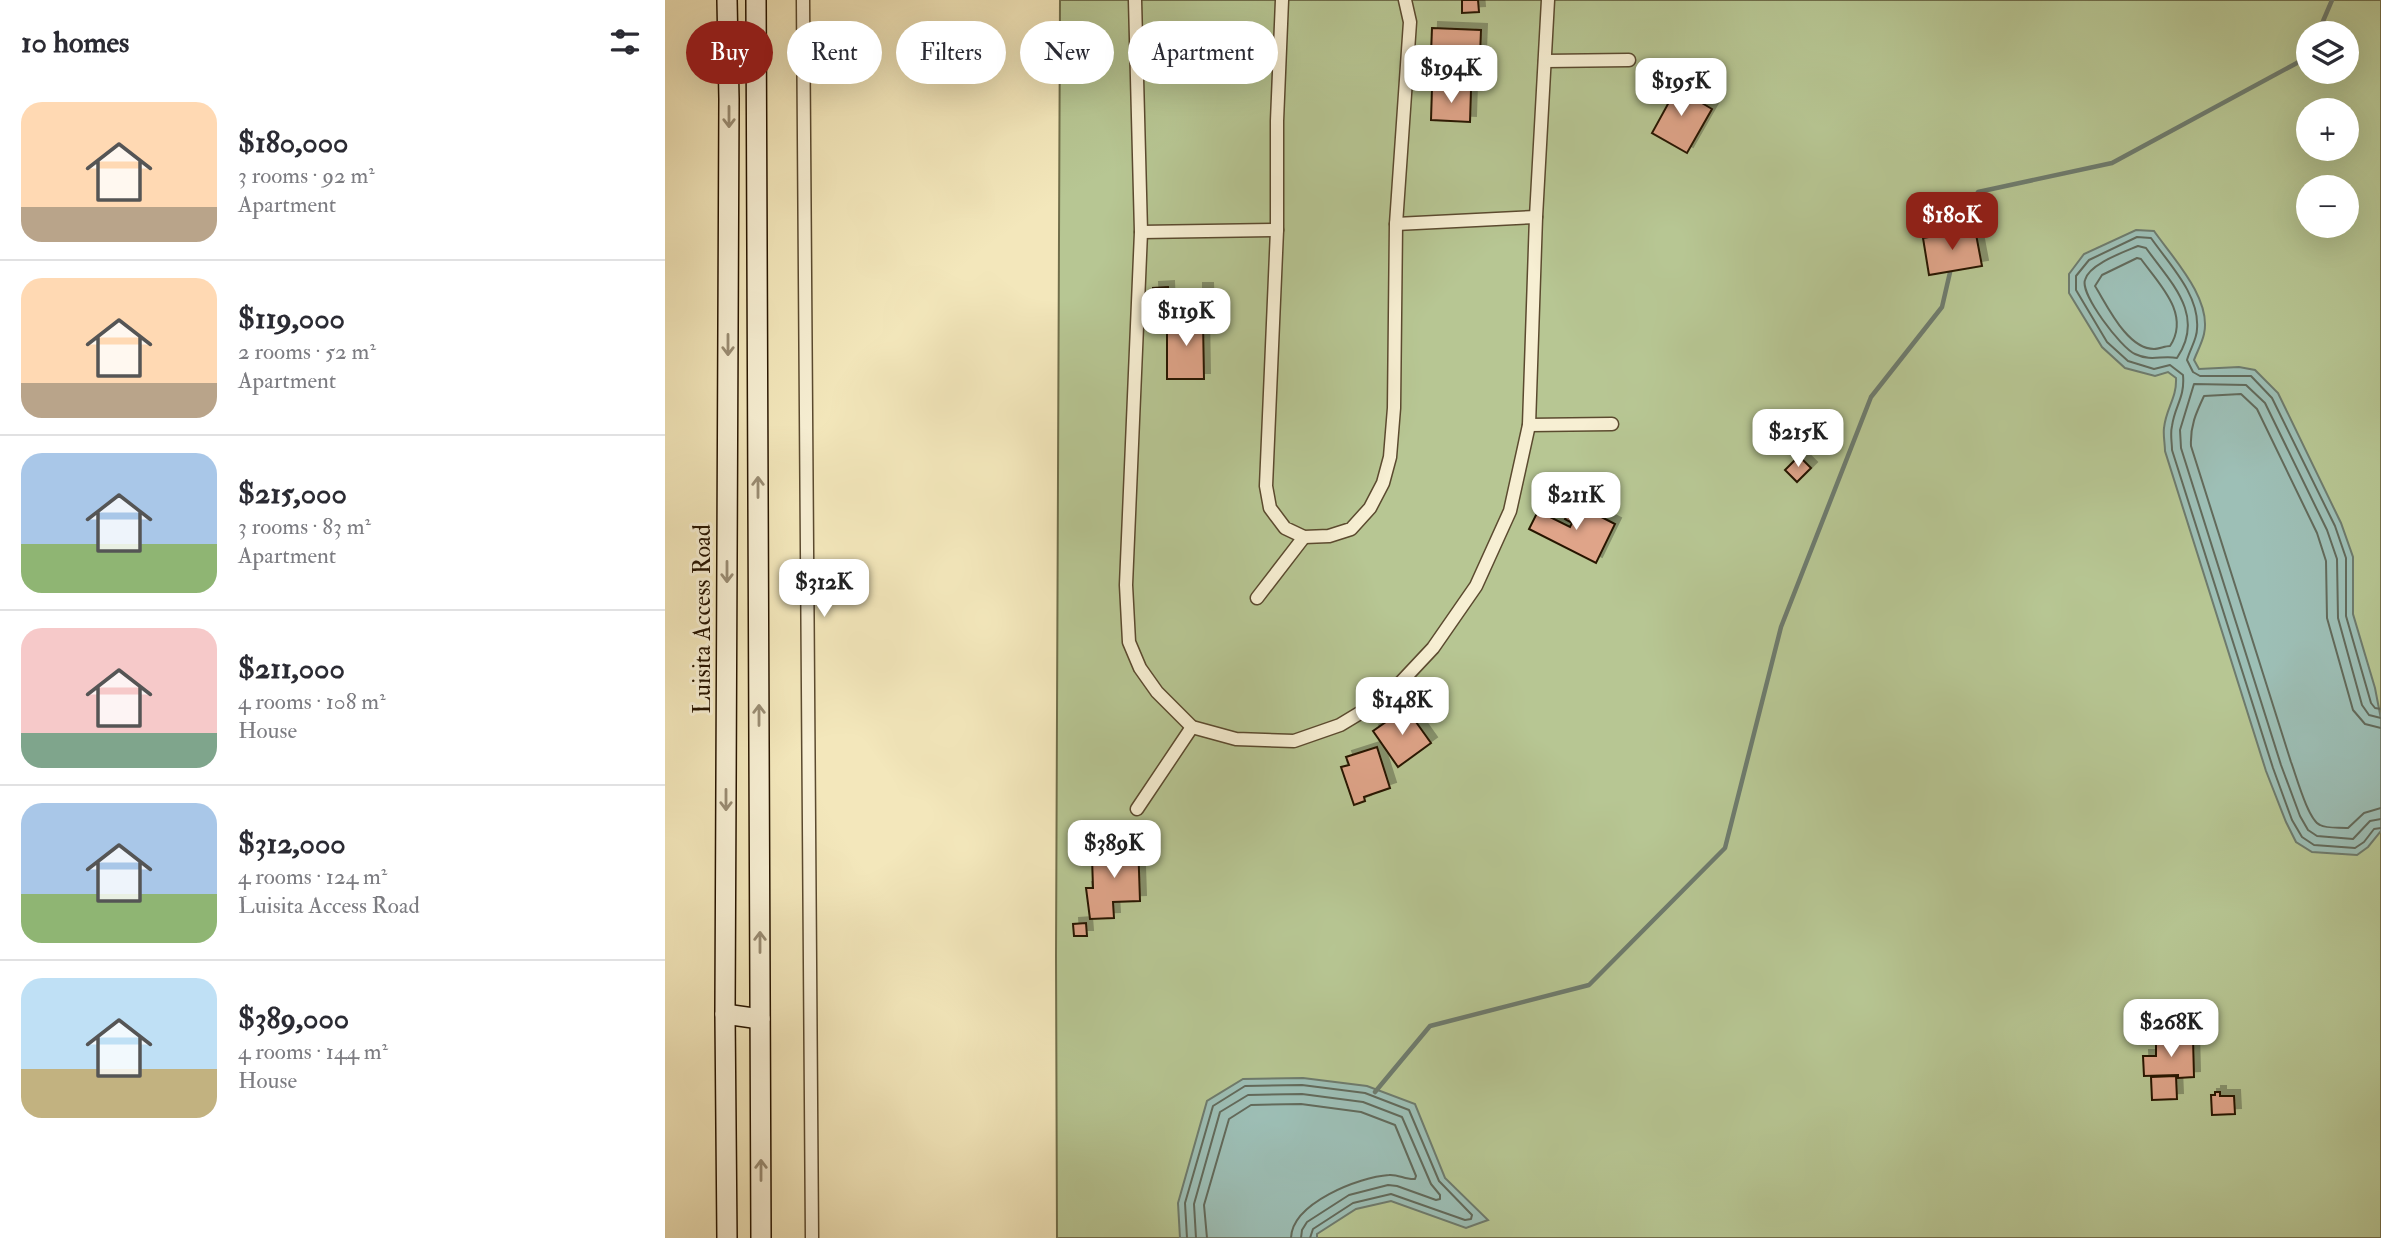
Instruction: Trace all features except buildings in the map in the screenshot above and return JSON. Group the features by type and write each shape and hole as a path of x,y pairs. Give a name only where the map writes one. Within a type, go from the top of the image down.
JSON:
{"main road":[{"name":"Luisita Access Road","path":"727,0 727,1238"},
{"path":"755,0 761,1238"},
{"path":"725,1014 760,1019"}],"street":[{"path":"803,0 812,1238"},
{"path":"1135,0 1141,232 1126,585 1129,642 1140,668 1157,692 1192,727 1236,739 1294,741 1340,725 1388,696 1433,648 1476,586 1510,511 1529,425 1536,217 1548,0"},
{"path":"1282,0 1277,121 1277,230 1266,486 1270,508 1285,528 1304,537 1329,536 1352,528 1370,508 1383,483 1390,457 1394,408 1396,225 1410,22 1405,0"},
{"path":"1545,61 1629,60"},
{"path":"1396,225 1536,217"},
{"path":"1141,232 1277,230"},
{"path":"1529,425 1612,424"},
{"path":"1258,598 1304,537"},
{"path":"1137,809 1192,727"}],"green space":[{"path":"1060,0 2381,0 2381,1238 1057,1238 1060,84 1114,84 1114,21 1060,21"}],"water":[{"path":"2136,230 2154,231 2197,293 2205,321 2203,337 2194,360 2199,369 2239,367 2255,370 2278,393 2341,523 2353,557 2353,614 2375,688 2381,719 2381,831 2368,847 2357,855 2312,852 2296,842 2266,771 2165,451 2164,428 2176,378 2168,372 2155,376 2125,368 2102,347 2069,293 2069,274 2084,254"},
{"path":"1303,1078 1367,1086 1415,1104 1445,1178 1488,1220 1466,1228 1391,1201 1356,1209 1317,1234 1317,1238 1180,1238 1178,1203 1207,1101 1243,1079"}],"waterway":[{"path":"2323,21 2332,0"},
{"path":"1958,236 1978,192 2112,163 2296,63"},
{"path":"1375,1092 1430,1026 1589,985 1725,848 1781,627 1871,397 1942,307 1951,268"}]}
